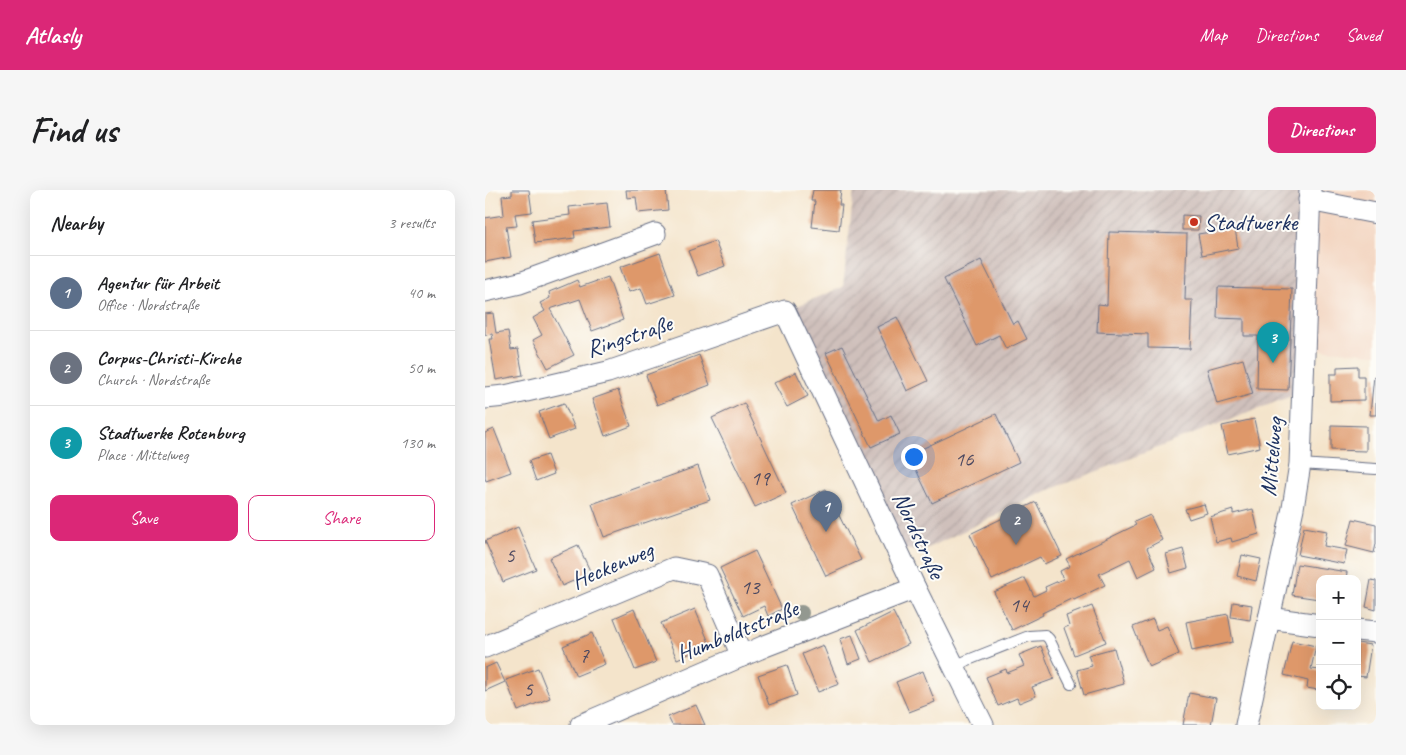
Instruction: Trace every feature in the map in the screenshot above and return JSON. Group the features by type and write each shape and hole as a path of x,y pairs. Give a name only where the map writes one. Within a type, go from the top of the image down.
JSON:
{"street":[{"path":"1310,195 1376,213"},
{"name":"Mittelweg","path":"1247,725 1293,508 1300,464 1310,195"},
{"path":"485,291 520,283 655,234"},
{"name":"Ringstraße","path":"485,398 505,396 608,372 785,311"},
{"name":"Nordstraße","path":"785,311 915,588 983,725"},
{"name":"Heckenweg","path":"485,647 674,568 707,575 742,656"},
{"name":"Humboldtstraße","path":"581,725 742,656 915,588"},
{"path":"1269,618 1316,624"},
{"path":"1361,630 1376,632"}],"lane":[{"path":"1300,464 1376,469"},
{"path":"953,666 1029,636 1045,635 1049,638 1071,684"}],"shaded area":[{"path":"854,190 1310,190 1299,393 1046,491 922,551 897,549 785,311 843,287"},
{"path":"1310,190 1376,190 1376,354 1303,348"}],"building":[{"path":"512,190 529,190 532,212 515,214 517,226 506,227 511,257 485,262 485,218 504,215 502,196 512,195"},
{"path":"626,190 666,190 668,210 638,213 636,197 627,198"},
{"path":"813,190 841,190 839,205 842,205 839,230 812,227 815,201 811,201"},
{"path":"607,203 610,227 574,231 575,238 535,243 532,220 570,215 569,207"},
{"path":"1182,215 1199,216 1198,230 1182,230"},
{"path":"1235,228 1238,248 1202,255 1198,234"},
{"path":"1109,232 1187,234 1185,300 1192,300 1190,349 1148,348 1148,334 1097,332 1098,304 1107,305"},
{"path":"715,241 725,266 698,276 688,251"},
{"path":"660,253 675,295 647,304 641,288 629,292 620,267"},
{"path":"981,260 1013,324 1018,321 1027,339 1006,349 999,335 977,346 944,279"},
{"path":"608,277 623,320 592,331 580,299 550,309 574,355 548,368 533,340 542,335 533,318 545,311 540,303 550,298 549,292 577,280 580,287"},
{"path":"1218,287 1292,289 1288,390 1257,389 1258,336 1244,336 1244,319 1217,318"},
{"path":"493,313 496,333 508,331 511,350 518,349 523,375 496,380 489,339 493,339 492,334 485,335 485,314"},
{"path":"897,317 928,381 907,391 877,327"},
{"path":"842,346 879,421 891,415 900,434 871,447 826,353"},
{"path":"699,355 710,385 657,405 646,375"},
{"path":"1243,359 1253,394 1217,404 1207,369"},
{"path":"1358,366 1358,376 1364,376 1364,400 1330,401 1330,374 1337,374 1337,367"},
{"path":"796,372 808,396 787,407 774,383"},
{"path":"1374,376 1376,376 1376,415 1370,415"},
{"path":"618,390 631,426 605,436 592,399"},
{"path":"564,403 575,429 549,439 539,412"},
{"path":"744,403 786,493 755,507 712,418"},
{"path":"996,414 1019,462 932,503 909,455"},
{"path":"1254,419 1260,447 1228,454 1222,426"},
{"path":"1331,425 1366,426 1366,451 1331,450"},
{"path":"494,429 511,472 486,481 485,433"},
{"path":"547,455 554,474 536,481 529,461"},
{"path":"698,466 710,500 604,537 592,504"},
{"path":"826,489 861,560 826,576 792,505"},
{"path":"1036,502 1062,556 1044,564 1040,557 992,580 970,534"},
{"path":"1204,504 1207,513 1189,519 1185,509"},
{"path":"1253,509 1259,534 1232,542 1231,538 1216,542 1210,517 1233,510 1233,514"},
{"path":"1150,515 1162,540 1147,548 1156,568 1138,577 1130,559 1099,574 1105,585 1042,613 1043,615 1012,630 994,592 1025,578 1034,596 1046,590 1045,587 1063,579 1060,571 1070,566 1066,559 1136,525 1134,522"},
{"path":"1353,519 1376,524 1374,553 1346,546"},
{"path":"518,527 536,569 503,582 485,541"},
{"path":"1304,527 1327,531 1324,546 1347,550 1344,564 1298,555"},
{"path":"578,545 591,573 562,586 549,558"},
{"path":"1183,549 1188,568 1171,573 1166,554"},
{"path":"755,551 782,609 768,616 764,606 743,616 720,568"},
{"path":"1242,555 1261,559 1256,581 1237,576"},
{"path":"1297,564 1347,572 1347,575 1316,575 1316,599 1292,595"},
{"path":"1371,580 1376,581 1376,610 1366,607"},
{"path":"1233,602 1252,605 1250,620 1231,617"},
{"path":"1092,606 1106,642 1074,655 1064,628 1069,626 1066,616"},
{"path":"634,609 656,662 635,670 614,618"},
{"path":"695,609 710,645 677,659 661,623"},
{"path":"893,612 909,644 872,662 857,630"},
{"path":"1228,614 1233,642 1192,651 1186,622"},
{"path":"1153,619 1157,630 1167,626 1179,654 1149,667 1133,627"},
{"path":"592,633 605,664 576,676 563,646"},
{"path":"852,635 861,659 848,664 840,639"},
{"path":"1292,641 1316,646 1311,669 1316,670 1316,690 1307,688 1308,681 1284,675"},
{"path":"1361,644 1371,645 1366,677 1361,676"},
{"path":"823,645 839,684 818,692 802,654"},
{"path":"1041,646 1054,679 1032,687 1036,696 1019,703 1017,698 998,706 986,677 1006,669 1007,673 1024,666 1019,655"},
{"path":"1114,648 1124,684 1084,695 1077,670 1092,666 1088,655"},
{"path":"496,663 505,682 485,691 485,668"},
{"path":"787,665 797,695 769,705 758,675"},
{"path":"538,668 550,698 518,711 506,680"},
{"path":"923,671 935,702 909,712 896,682"},
{"path":"1189,693 1216,698 1211,725 1183,725"},
{"path":"696,705 705,725 672,725 668,717"}],"place":[{"name":"Stadtwerke","path":"1194,222"},
{"name":"Stadtwerke Rotenburg","path":"1273,363"},
{"name":"Agentur für Arbeit","path":"826,532"},
{"name":"Corpus-Christi-Kirche","path":"1016,545"}]}
